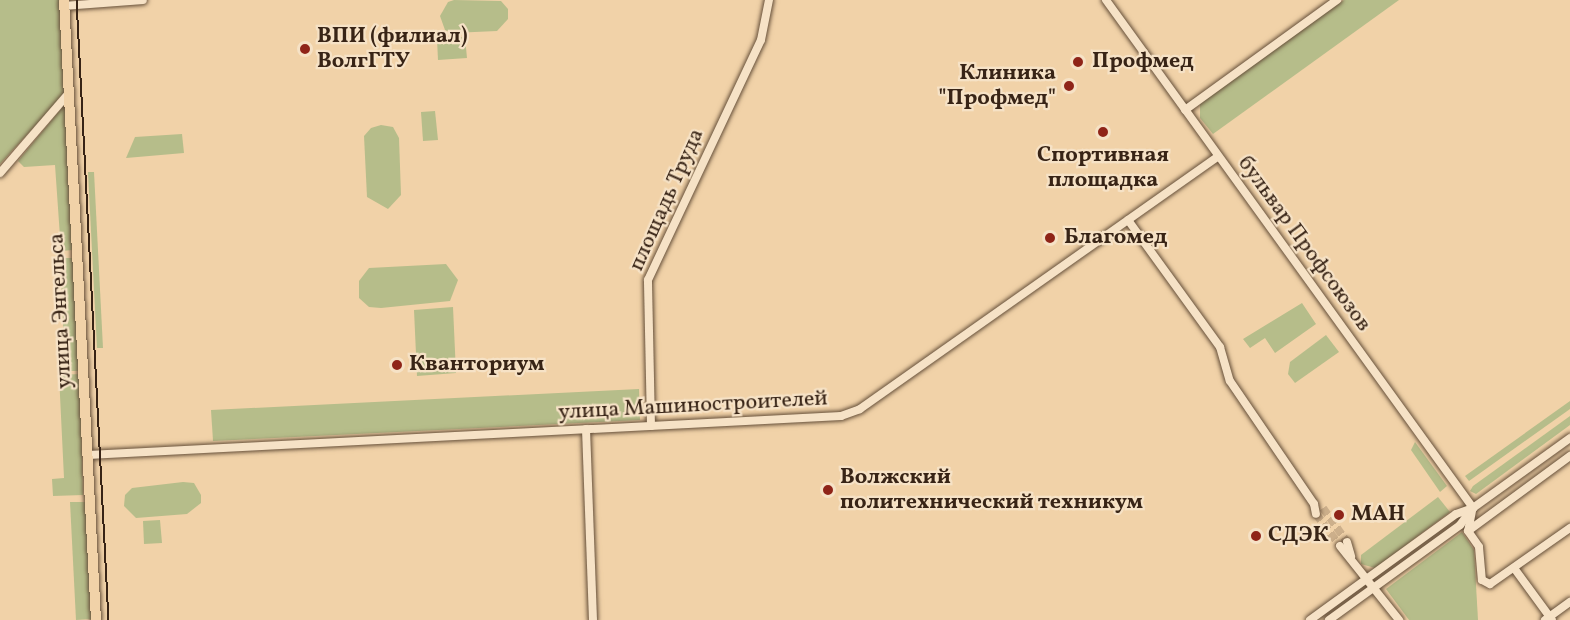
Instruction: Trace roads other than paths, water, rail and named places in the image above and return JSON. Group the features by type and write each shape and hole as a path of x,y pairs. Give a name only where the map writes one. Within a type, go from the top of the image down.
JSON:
{"main road":[{"name":"улица Энгельса","path":"64,3 96,620"}],"street":[{"path":"64,3 143,0"},
{"name":"площадь Труда","path":"651,426 648,280 761,40 769,0"},
{"name":"бульвар Профсоюзов","path":"1106,0 1473,508"},
{"path":"1185,110 1337,0"},
{"path":"0,173 69,93"},
{"name":"улица Машиностроителей","path":"88,455 841,416 860,409 1218,156"},
{"path":"1128,220 1220,347 1230,381 1263,432 1320,511"},
{"path":"586,429 593,620"},
{"path":"1310,620 1456,514 1473,508 1570,438"},
{"path":"1468,531 1570,456"},
{"path":"1456,514 1460,492"},
{"path":"1473,508 1468,531 1479,547 1482,580 1490,584 1570,528"},
{"path":"1329,620 1460,525 1473,508"},
{"path":"1344,544 1398,620"},
{"path":"1514,568 1549,619 1570,602"}],"tunnel":[{"path":"1323,508 1347,542"},
{"path":"1316,514 1340,546"}],"tram line":[{"path":"77,0 109,620"}],"place":[{"name":"ВПИ (филиал) ВолгГТУ","path":"305,49"},
{"name":"Профмед","path":"1078,62"},
{"name":"Клиника \"Профмед\"","path":"1069,86"},
{"name":"Спортивная площадка","path":"1103,132"},
{"name":"Благомед","path":"1050,238"},
{"name":"Кванториум","path":"397,365"},
{"name":"Волжский политехнический техникум","path":"828,490"},
{"name":"МАН","path":"1339,515"},
{"name":"СДЭК","path":"1256,536"}]}
